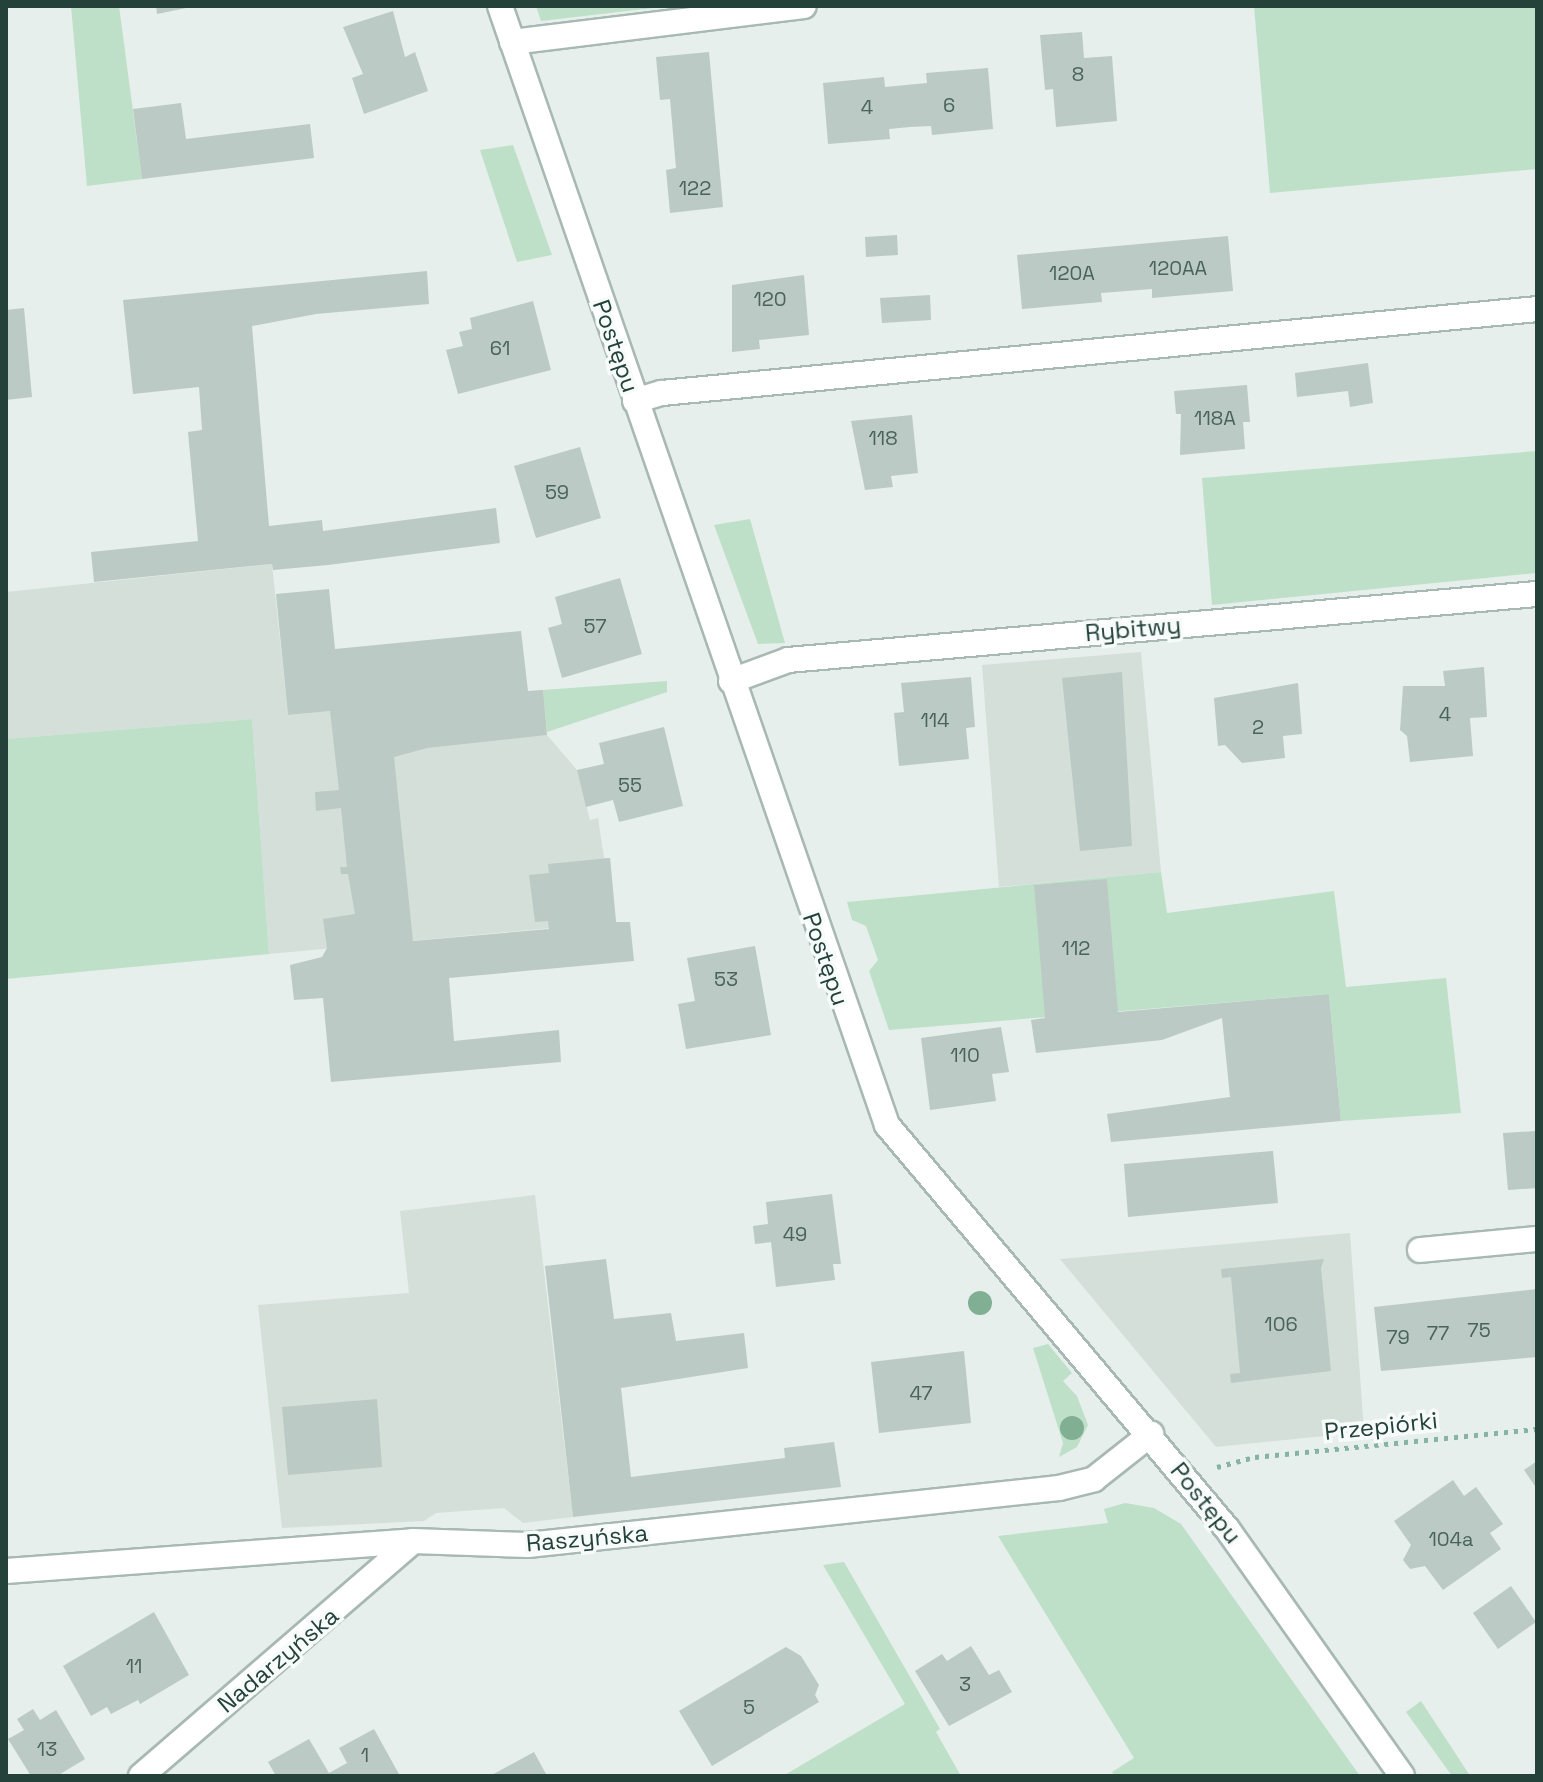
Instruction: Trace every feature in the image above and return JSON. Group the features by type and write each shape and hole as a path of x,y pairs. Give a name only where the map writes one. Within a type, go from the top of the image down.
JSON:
{"street":[{"name":"Postępu","path":"500,6 887,1125 1151,1434 1295,1618 1402,1776"},
{"path":"512,42 804,6"},
{"path":"635,401 677,391 1537,309"},
{"name":"Rybitwy","path":"731,681 788,660 1537,594"},
{"path":"1420,1250 1537,1239"},
{"name":"Raszyńska","path":"6,1571 413,1541 528,1545 593,1540 1059,1488 1094,1479 1151,1434"},
{"name":"Nadarzyńska","path":"141,1776 413,1541"}],"path":[{"name":"Przepiórki","path":"1228,1462 1537,1429"},
{"path":"1203,1456 1223,1480"}],"shaded area":[{"path":"272,564 288,715 543,690 547,735 577,770 590,820 598,818 604,858 610,858 616,922 269,954 252,719 6,739 6,592"},
{"path":"1141,652 1161,872 999,887 982,665"},
{"path":"535,1195 573,1517 523,1523 504,1508 436,1513 424,1521 282,1528 258,1305 409,1293 400,1211"},
{"path":"1350,1233 1364,1432 1216,1447 1060,1259"}],"green space":[{"path":"71,6 119,6 142,179 87,186"},
{"path":"536,6 670,6 541,21"},
{"path":"1254,6 1537,6 1537,169 1270,193"},
{"path":"513,145 552,255 517,262 480,150"},
{"path":"1537,451 1537,573 1212,605 1202,478"},
{"path":"750,519 785,643 758,644 714,525"},
{"path":"667,681 667,692 547,732 543,690"},
{"path":"252,719 269,954 6,979 6,739"},
{"path":"1161,872 1167,913 1334,891 1346,987 1446,978 1461,1113 1341,1121 1329,994 889,1030 869,971 878,960 866,926 852,920 847,902"},
{"path":"1048,1344 1072,1373 1063,1381 1077,1396 1088,1425 1077,1447 1059,1457 1063,1443 1033,1348"},
{"path":"1125,1503 1154,1508 1181,1524 1360,1776 1115,1776 1112,1772 1134,1758 998,1536 1108,1523 1104,1509"},
{"path":"844,1562 940,1729 936,1732 961,1776 783,1776 905,1704 823,1565"},
{"path":"1421,1701 1470,1776 1452,1776 1406,1712"}],"building":[{"path":"156,6 191,6 191,7 157,14"},
{"path":"393,11 405,57 415,52 428,91 364,114 352,78 363,74 343,27"},
{"path":"1082,32 1084,58 1112,56 1117,121 1056,127 1053,89 1045,90 1040,35"},
{"path":"709,52 723,207 670,213 666,170 676,168 670,99 660,100 656,57"},
{"path":"988,68 993,129 932,135 931,126 910,127 889,129 890,139 828,144 823,83 884,77 885,87 927,83 926,73"},
{"path":"181,103 186,139 310,124 314,158 142,179 133,109"},
{"path":"897,235 898,255 866,257 865,237"},
{"path":"1228,236 1233,291 1152,298 1152,289 1101,293 1102,302 1022,309 1017,255"},
{"path":"427,271 429,304 316,314 252,326 269,526 322,520 323,531 496,508 500,543 328,565 273,570 272,564 94,582 91,552 198,541 188,432 202,430 199,387 133,394 123,300"},
{"path":"804,275 809,335 759,340 760,349 732,352 732,285"},
{"path":"930,295 931,320 882,323 880,298"},
{"path":"533,301 551,370 458,394 446,350 463,346 459,332 472,329 470,318"},
{"path":"24,308 32,397 6,400 6,310"},
{"path":"1368,363 1373,403 1350,407 1348,391 1297,397 1295,373"},
{"path":"1247,385 1250,422 1243,422 1245,449 1180,455 1181,414 1176,414 1174,391"},
{"path":"912,415 918,473 891,476 893,487 865,490 851,421"},
{"path":"580,447 601,518 536,538 514,466"},
{"path":"620,578 642,654 562,678 548,628 562,624 555,597"},
{"path":"329,589 335,649 521,631 528,691 543,690 547,735 427,748 394,757 413,941 549,929 548,921 535,922 529,875 549,873 548,864 610,858 616,922 630,922 634,961 449,978 454,1041 559,1030 561,1062 331,1082 323,998 294,1000 290,965 322,957 327,948 323,919 355,914 348,874 341,874 340,867 347,867 341,808 316,811 315,792 339,790 330,711 288,715 276,594"},
{"path":"1484,667 1487,717 1470,718 1473,756 1410,762 1407,736 1400,730 1403,686 1445,686 1443,671"},
{"path":"1122,672 1132,846 1080,851 1062,678"},
{"path":"971,677 975,727 966,728 969,759 899,766 894,713 904,712 901,683"},
{"path":"1298,683 1302,734 1283,736 1285,758 1242,763 1225,745 1218,746 1214,698"},
{"path":"664,727 683,806 619,822 613,800 586,807 577,770 604,764 599,743"},
{"path":"1107,879 1118,1012 1329,994 1341,1121 1111,1142 1107,1114 1230,1097 1222,1018 1162,1040 1036,1053 1031,1020 1045,1018 1034,885"},
{"path":"755,946 771,1035 686,1049 678,1004 695,1001 687,958"},
{"path":"1001,1027 1009,1072 992,1074 996,1101 930,1110 921,1038"},
{"path":"1536,1131 1537,1188 1508,1190 1503,1133"},
{"path":"1273,1151 1278,1203 1128,1217 1124,1164"},
{"path":"832,1194 841,1264 833,1264 835,1280 776,1287 771,1242 755,1244 753,1226 768,1224 766,1202"},
{"path":"606,1259 614,1319 671,1313 676,1341 744,1333 748,1368 621,1388 631,1477 785,1458 784,1448 834,1442 841,1487 573,1517 545,1266"},
{"path":"1324,1259 1321,1268 1331,1371 1231,1383 1230,1374 1240,1373 1231,1277 1222,1278 1221,1269"},
{"path":"1537,1289 1537,1357 1381,1371 1374,1307"},
{"path":"964,1351 971,1423 879,1433 871,1362"},
{"path":"377,1399 382,1467 288,1475 282,1407"},
{"path":"1537,1461 1537,1489 1524,1470"},
{"path":"1453,1480 1464,1496 1476,1487 1503,1524 1490,1533 1501,1549 1443,1590 1425,1566 1410,1569 1403,1560 1411,1545 1394,1521"},
{"path":"1511,1586 1536,1622 1498,1649 1473,1613"},
{"path":"154,1612 189,1675 140,1704 138,1700 111,1714 107,1707 91,1716 63,1666"},
{"path":"971,1646 989,1675 999,1670 1012,1692 949,1726 915,1671 942,1654 947,1661"},
{"path":"786,1647 801,1656 819,1685 815,1695 819,1702 712,1766 679,1711"},
{"path":"33,1709 40,1720 56,1710 85,1759 57,1776 31,1776 8,1739 24,1730 17,1719"},
{"path":"374,1729 400,1776 276,1776 268,1762 309,1739 329,1773 347,1763 339,1748"},
{"path":"534,1752 547,1776 490,1776"}]}
